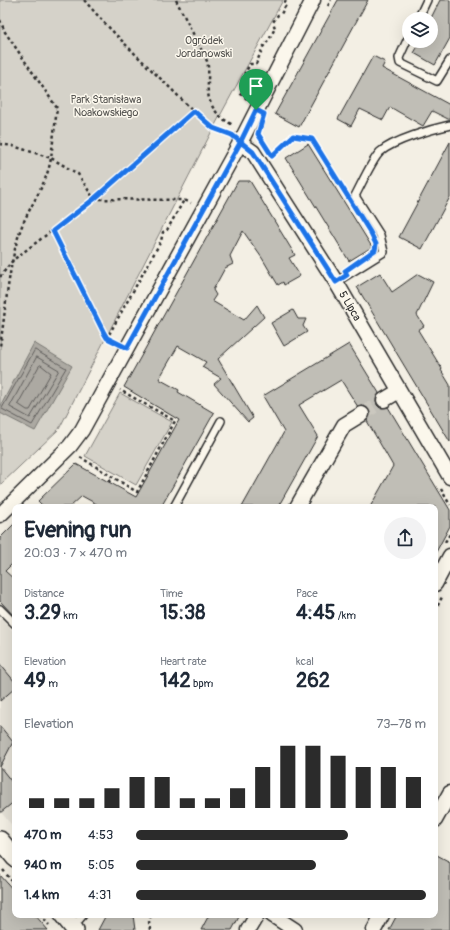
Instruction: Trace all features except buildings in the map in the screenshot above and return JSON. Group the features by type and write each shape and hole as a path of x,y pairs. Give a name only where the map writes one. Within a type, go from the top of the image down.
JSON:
{"street":[{"path":"0,515 74,440 127,348 240,143 313,0"},
{"name":"5 Lipca","path":"240,143 248,147 257,158 336,282 450,477"},
{"path":"384,400 399,391"},
{"path":"299,504 344,425 362,414"},
{"path":"438,578 450,556"},
{"path":"438,815 450,793"},
{"path":"248,930 255,918"},
{"path":"277,918 295,930"},
{"path":"374,930 380,918"}],"lane":[{"path":"421,12 426,0"},
{"path":"404,48 400,58 400,63 437,81 450,60"},
{"path":"336,282 384,252 380,235 355,196 379,153 388,147 432,128 450,125"},
{"path":"176,504 221,421"},
{"path":"0,609 12,621"}],"path":[{"path":"84,0 107,27 194,111 213,128 232,135 240,143"},
{"path":"176,0 207,61 209,72 207,92 212,108 219,116 236,127"},
{"path":"256,110 248,105 249,100 241,94 249,79 245,73 250,64 256,64 263,47 269,40 275,28 273,22 278,15 281,14 286,5 286,0"},
{"path":"325,11 331,0"},
{"path":"0,20 5,32 57,108 49,172 20,231 13,260 0,346"},
{"path":"0,277 13,260 94,199 194,111"},
{"path":"272,156 293,136 312,139 346,194"},
{"path":"0,144 13,146 51,158 78,174 94,199"},
{"path":"267,150 276,162"},
{"path":"326,162 331,159"},
{"path":"94,199 184,200 190,203 195,203"},
{"path":"107,338 161,241 163,232 167,230 184,200"},
{"path":"53,231 107,338 127,348"},
{"path":"80,457 137,492 140,490 175,421 169,416 119,390"},
{"path":"109,482 112,477"},
{"path":"0,867 12,881"},
{"path":"43,918 53,930"},
{"path":"150,918 148,924 150,930"}],"shaded area":[{"path":"0,618 12,630 12,825 0,811"}],"green space":[{"name":"Park Stanisława Noakowskiego","path":"0,0 283,0 215,125 59,429 0,485"},
{"path":"120,393 172,422 136,485 85,456"}],"water":[{"path":"34,343 72,366 35,431 0,413 0,407"}],"tunnel":[{"path":"362,414 384,400"}],"route":[{"path":"256,110 240,143 127,348 107,338 53,231 94,199 194,111 213,128 232,135 240,143 248,147 253,152 336,282 347,275 345,271 374,252 376,244 370,232 312,139 293,136 272,156 258,134 259,124 264,114 256,110"}],"park label":[{"name":"Ogródek Jordanowski","path":"204,46"}]}
